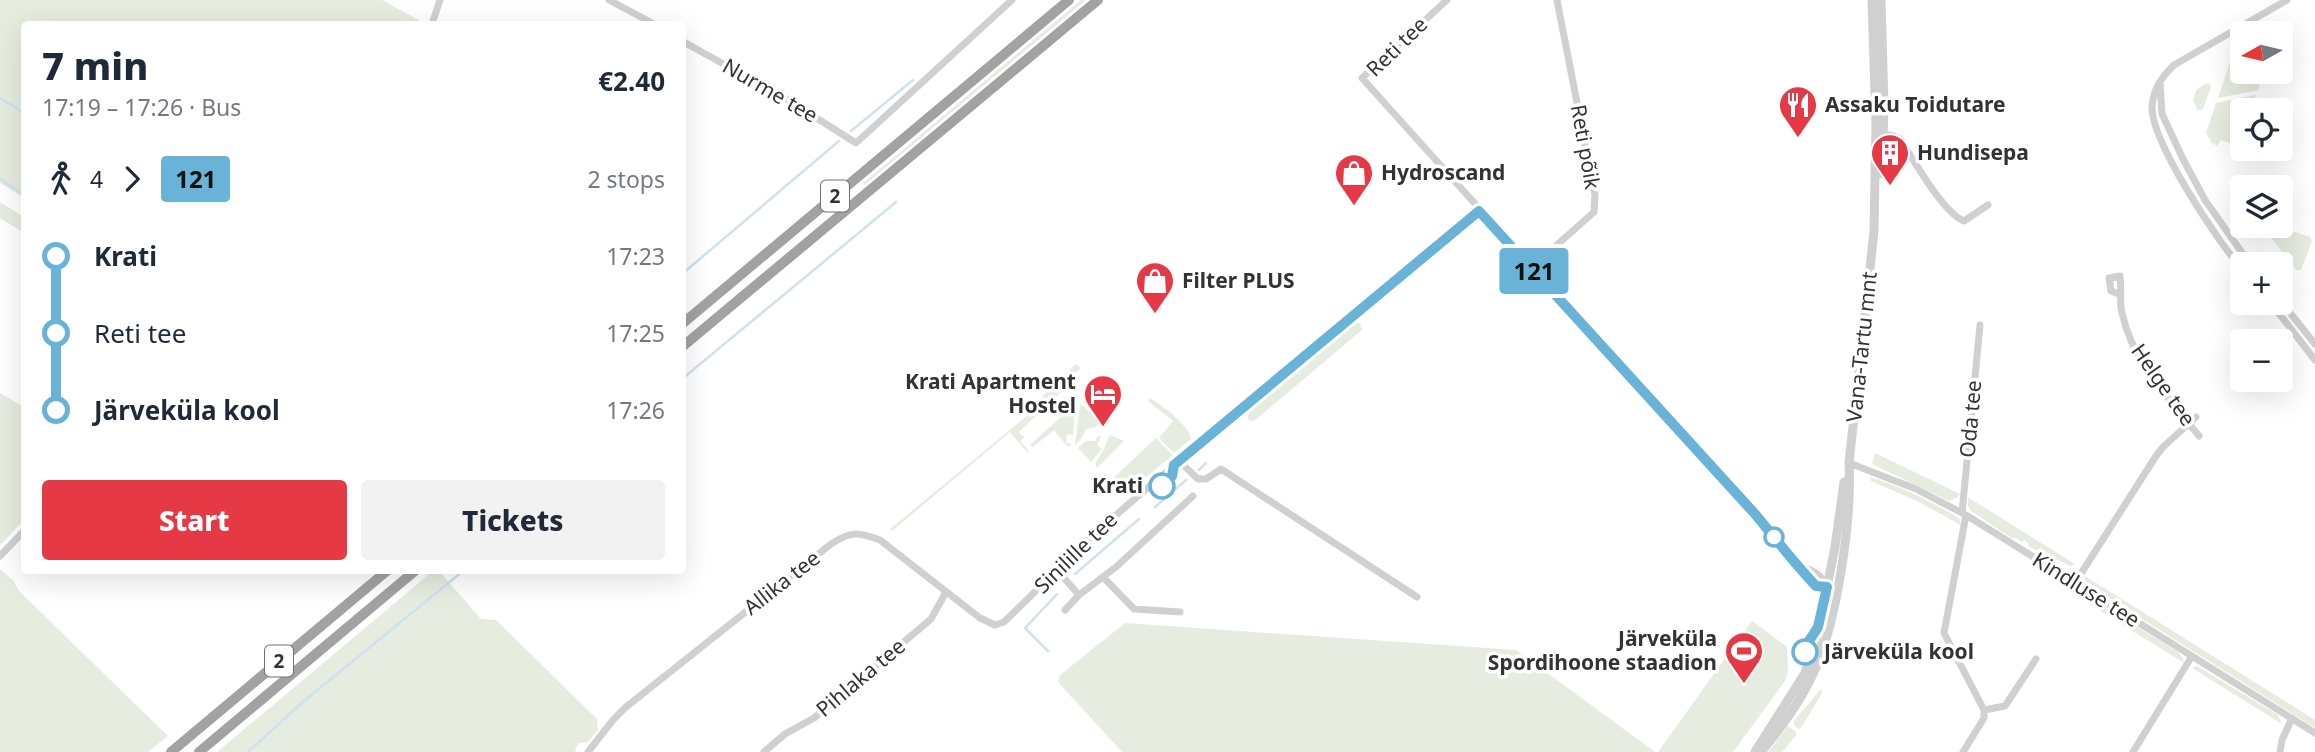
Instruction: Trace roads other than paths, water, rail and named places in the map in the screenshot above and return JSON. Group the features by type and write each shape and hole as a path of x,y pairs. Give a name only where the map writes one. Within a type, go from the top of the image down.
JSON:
{"highway":[{"name":"2","path":"686,321 1069,0"},
{"name":"2","path":"686,345 1098,0"},
{"name":"2","path":"171,752 383,574"},
{"name":"2","path":"199,752 411,574"}],"street":[{"path":"433,21 440,0"},
{"path":"609,0 648,21"},
{"name":"Nurme tee","path":"686,43 785,98 856,143 1012,0"},
{"name":"Reti tee","path":"1447,0 1362,78 1799,565 1802,572 1816,586 1832,588"},
{"name":"Reti põik","path":"1531,268 1594,212 1595,195 1558,0"},
{"name":"Vana-Tartu mnt","path":"1872,0 1876,123 1874,231"},
{"name":"Vana-Tartu mnt","path":"1755,752 1805,673 1844,548 1849,463 1881,186 1884,135 1881,0"},
{"path":"2230,252 2196,205 2173,164 2158,131 2152,108 2160,78 2175,65 2287,0"},
{"path":"2160,78 2162,107 2167,127 2205,200 2242,252"},
{"path":"1884,135 1900,139 1956,218 1964,221 1988,205"},
{"name":"Sinilille tee","path":"995,625 1013,615 1093,535 1179,461 1479,211"},
{"name":"Helge tee","path":"2119,294 2122,315 2137,357 2199,436"},
{"path":"2279,315 2315,360"},
{"path":"2292,315 2315,344"},
{"name":"Oda tee","path":"1980,325 1964,514 1944,633 1984,710"},
{"path":"2075,583 2156,456 2196,417"},
{"path":"1179,461 1198,479 1206,479 1221,469 1417,597"},
{"name":"Kindluse tee","path":"1849,463 1916,489 1964,514 2315,733"},
{"path":"1065,610 1193,496"},
{"path":"0,556 21,534"},
{"name":"Allika tee","path":"588,752 626,707 831,544 847,535 863,534 880,540 980,618 995,625"},
{"path":"1056,570 1079,595"},
{"path":"1103,577 1134,609 1180,612"},
{"name":"Vana-Tartu mnt","path":"1761,752 1785,722 1813,675 1822,653 1832,588"},
{"name":"Pihlaka tee","path":"764,752 785,734 814,718 931,619 946,592"},
{"path":"2133,752 2193,656"},
{"path":"1964,752 1984,718 1984,710 2004,706 2036,659"},
{"path":"2280,752 2282,740 2292,718"}],"waterway":[{"path":"851,131 913,80"},
{"path":"0,98 21,111"},
{"path":"686,271 839,141"},
{"path":"0,179 21,193"},
{"path":"686,376 896,202"},
{"path":"1199,470 1206,463"},
{"path":"1155,507 1186,480"},
{"path":"1075,574 1139,519"},
{"path":"248,752 304,701 459,574"},
{"path":"1048,651 1025,628 1057,594"}],"place":[{"name":"Assaku Toidutare","path":"1798,139"},
{"name":"Hundisepa","path":"1890,187"},
{"name":"Hydroscand","path":"1354,207"},
{"name":"Filter PLUS","path":"1155,315"},
{"name":"Krati Apartment Hostel","path":"1103,428"},
{"name":"Krati","path":"1162,486"},
{"name":"Järveküla kool","path":"1805,652"},
{"name":"Järveküla Spordihoone staadion","path":"1744,685"}]}
